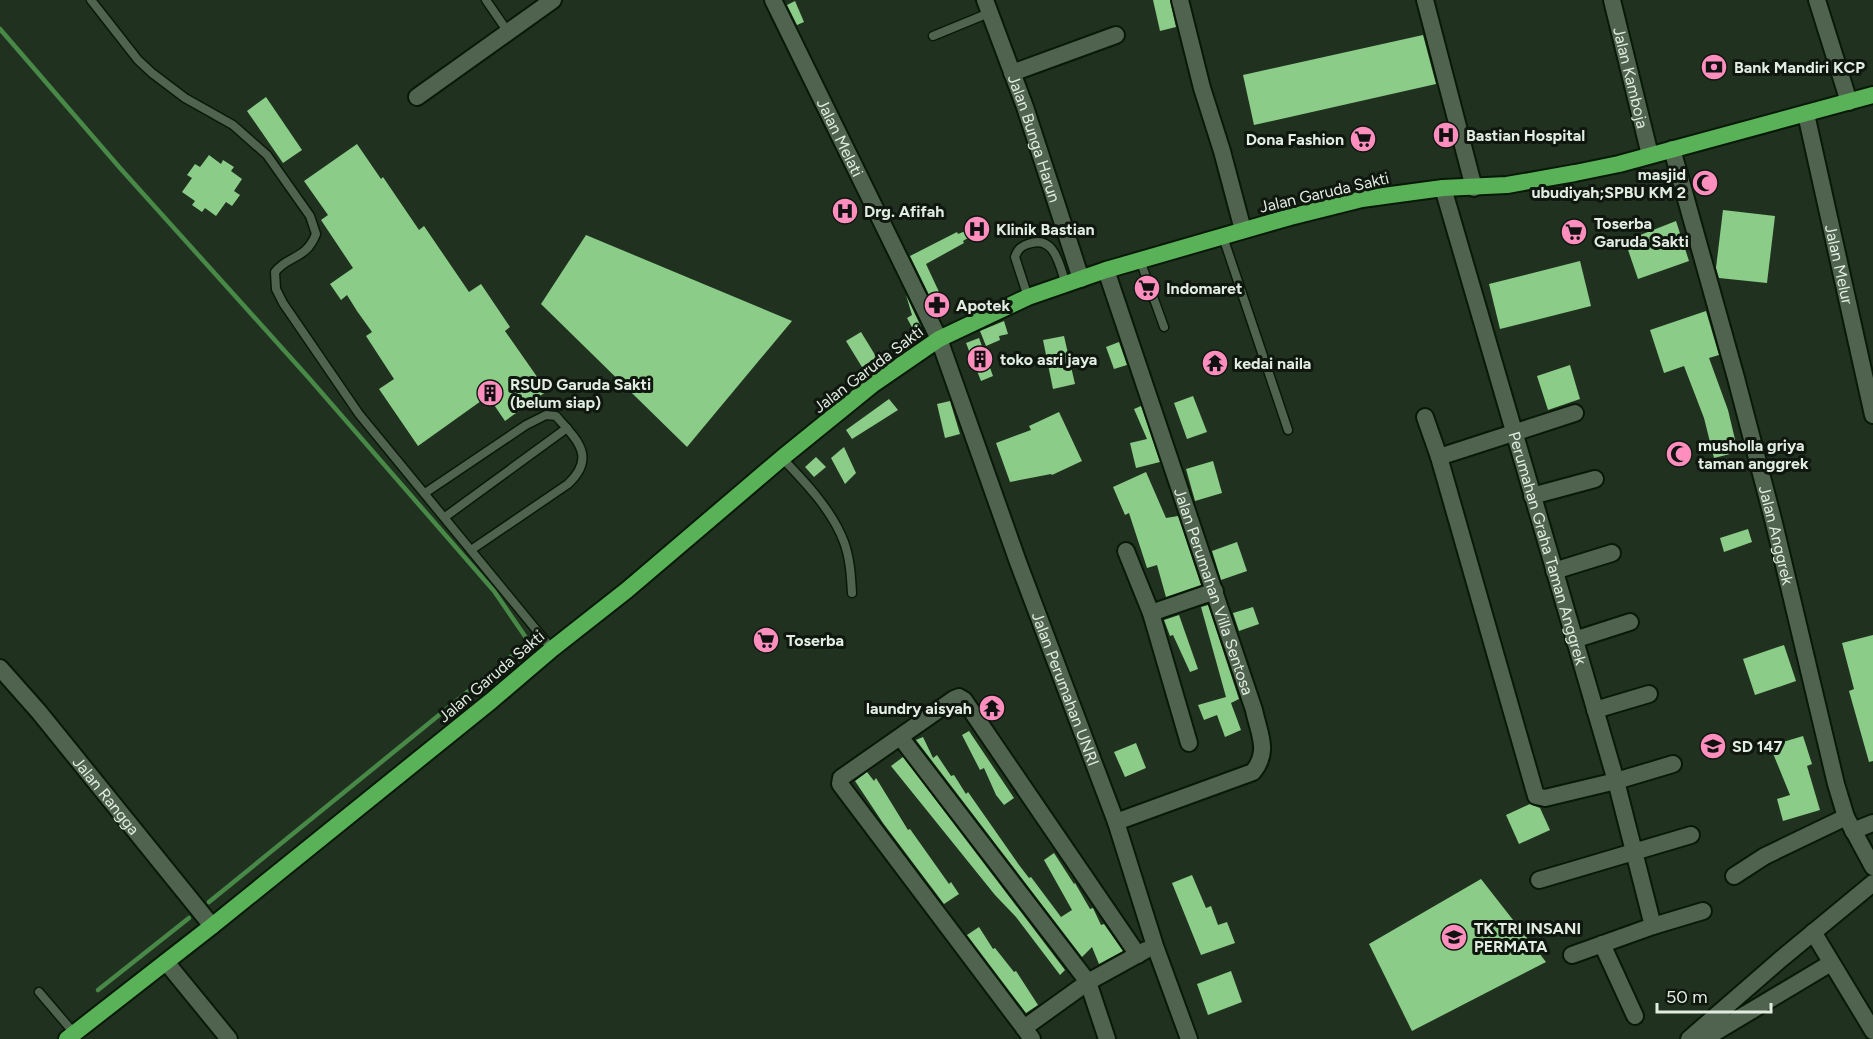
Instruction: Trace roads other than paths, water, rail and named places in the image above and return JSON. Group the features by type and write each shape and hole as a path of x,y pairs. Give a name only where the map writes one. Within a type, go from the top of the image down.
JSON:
{"highway":[{"name":"Jalan Garuda Sakti","path":"70,1036 212,926 491,701 872,385 939,339 1028,297 1106,270 1243,230 1362,199 1443,188 1474,188 1542,179 1619,164 1873,95"}],"street":[{"path":"417,97 553,0"},
{"name":"Jalan Melati","path":"774,0 939,339"},
{"path":"1180,0 1202,88 1243,230"},
{"path":"1425,0 1474,188"},
{"name":"Jalan Kamboja","path":"1612,0 1650,155"},
{"path":"1817,0 1849,102"},
{"name":"Jalan Bunga Harun","path":"987,7 1012,73 1074,281"},
{"path":"1012,73 1116,35"},
{"name":"Jalan Melur","path":"1806,114 1873,416"},
{"name":"Jalan Anggrek","path":"1672,149 1771,512 1836,784 1849,824 1873,867"},
{"name":"Perumahan Graha Taman Anggrek","path":"1443,188 1616,781 1651,917"},
{"name":"Jalan Perumahan Villa Sentosa","path":"1106,270 1254,710 1264,753 1261,763 1253,772 1116,822"},
{"name":"Jalan Perumahan UNRI","path":"939,339 1018,562 1116,822 1155,946 1189,1039"},
{"path":"1439,457 1575,412"},
{"path":"1425,417 1439,457 1536,796 1545,798 1673,764"},
{"path":"1532,496 1595,479"},
{"path":"1126,551 1151,613 1189,743"},
{"path":"1554,571 1612,553"},
{"path":"1151,613 1215,591"},
{"path":"1574,640 1630,622"},
{"name":"Jalan Rangga","path":"0,668 39,712 212,926"},
{"path":"1595,710 1649,694"},
{"path":"1138,955 964,700 959,697 841,778 840,784 1028,1034 1088,982 1155,946"},
{"path":"901,738 1088,982 1107,1039"},
{"path":"1734,876 1765,856 1849,824 1873,823"},
{"path":"1539,880 1691,835"},
{"path":"1689,1039 1813,932 1873,884"},
{"path":"1572,955 1602,944 1651,917 1703,912"},
{"path":"1813,932 1873,1031"},
{"path":"1602,944 1635,1016"},
{"path":"166,962 229,1039"},
{"path":"1704,1039 1831,963"},
{"path":"1869,1039 1873,1036"}],"lane":[{"path":"91,0 138,60 152,74 192,103 233,125 267,155 310,216 315,228 315,237 303,253 276,270 275,281 279,295 359,414 552,649"},
{"path":"486,0 508,32"},
{"path":"933,36 987,7"},
{"path":"1223,237 1288,430"},
{"path":"1028,297 1015,257 1021,247 1028,244 1037,241 1048,244 1074,281"},
{"path":"1140,261 1164,327"},
{"path":"425,493 539,418 552,414 567,428 584,456 579,473 568,484 471,549"},
{"path":"445,517 567,428"},
{"path":"782,458 806,484 831,516 838,529 849,562 852,593"},
{"path":"39,992 70,1036"}],"waterway":[{"path":"0,29 494,591 529,642 209,902"},
{"path":"98,990 189,918"}],"place":[{"name":"Bank Mandiri KCP","path":"1714,67"},
{"name":"Bastian Hospital","path":"1446,135"},
{"name":"Dona Fashion","path":"1363,139"},
{"name":"masjid ubudiyah;SPBU KM 2","path":"1705,183"},
{"name":"Drg. Afifah","path":"845,211"},
{"name":"Klinik Bastian","path":"977,229"},
{"name":"Toserba Garuda Sakti","path":"1574,232"},
{"name":"Indomaret","path":"1147,288"},
{"name":"Apotek","path":"937,305"},
{"name":"toko asri jaya","path":"980,359"},
{"name":"kedai naila","path":"1215,363"},
{"name":"RSUD Garuda Sakti (belum siap)","path":"490,393"},
{"name":"musholla griya taman anggrek","path":"1679,454"},
{"name":"Toserba","path":"766,640"},
{"name":"laundry aisyah","path":"992,708"},
{"name":"SD 147","path":"1713,746"},
{"name":"TK TRI INSANI PERMATA","path":"1454,937"}]}
